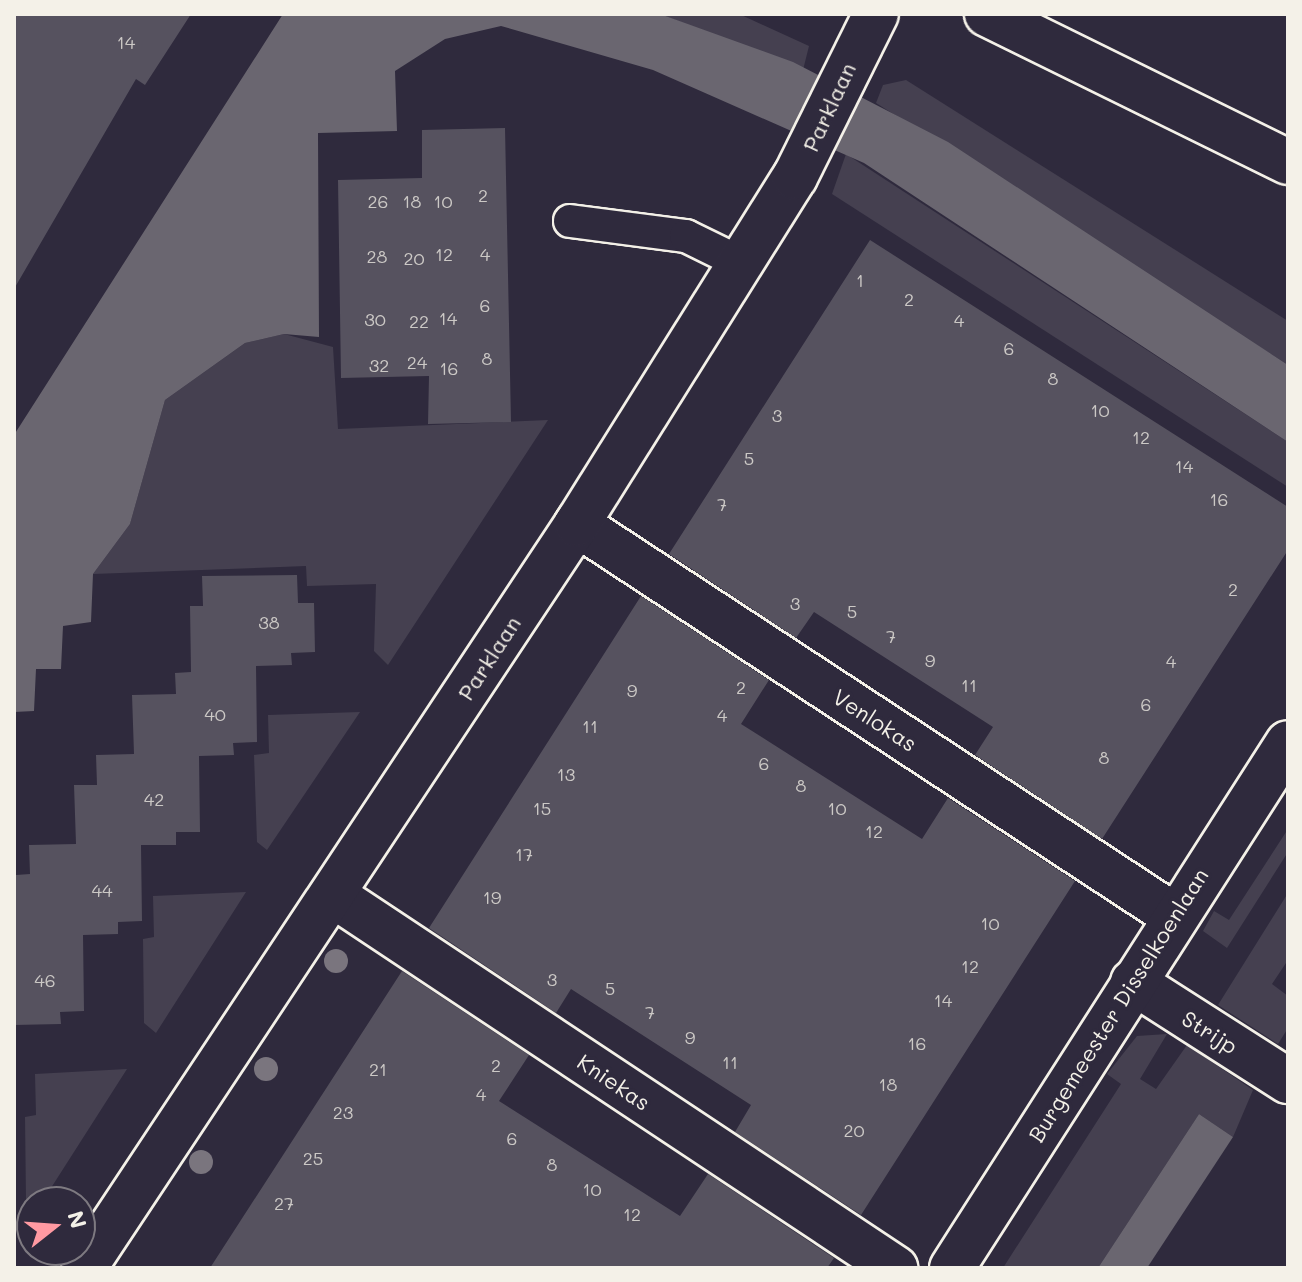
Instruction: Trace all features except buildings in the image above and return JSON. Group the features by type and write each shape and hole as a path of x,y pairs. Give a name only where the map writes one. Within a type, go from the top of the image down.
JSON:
{"street":[{"path":"987,14 1288,162"},
{"name":"Parklaan","path":"84,1268 577,524 810,150 870,23"},
{"name":"Venlokas","path":"577,524 1173,915"},
{"name":"Burgemeester Disselkoenlaan","path":"952,1268 1173,915 1288,743"},
{"name":"Kniekas","path":"333,895 895,1268"},
{"name":"Strijp","path":"1133,982 1288,1081"}],"lane":[{"path":"570,221 686,236 741,263"}],"shaded area":[{"path":"283,14 660,14 793,62 948,142 1288,365 1288,442 864,163 653,70 501,26 445,39 395,71 397,131 318,133 319,337 284,334 245,343 165,400 130,524 93,574 91,622 63,626 61,669 36,669 34,711 14,712 14,435"},
{"path":"660,14 739,14 809,46 803,70"},
{"path":"906,80 1288,321 1288,365 876,103 883,85"},
{"path":"846,154 1288,442 1288,487 832,194"},
{"path":"284,334 333,347 338,429 548,420 388,665 374,651 376,584 307,586 306,566 93,574 130,524 165,400 245,343"},
{"path":"360,712 267,850 257,842 254,755 269,753 268,715"},
{"path":"1288,829 1288,852 1227,948 1203,931 1214,911 1229,920"},
{"path":"246,892 156,1033 144,1023 143,939 154,937 153,896"},
{"path":"1288,893 1288,960 1272,984 1288,996 1288,1028 1278,1044 1218,1005"},
{"path":"1167,1034 1140,1079 1156,1089 1187,1045 1253,1090 1233,1137 1199,1114 1098,1268 1003,1268 1121,1084 1107,1074 1137,1036"},
{"path":"127,1069 52,1186 26,1186 25,1117 36,1115 35,1074"},
{"path":"1199,1114 1233,1137 1147,1268 1098,1268"}]}
